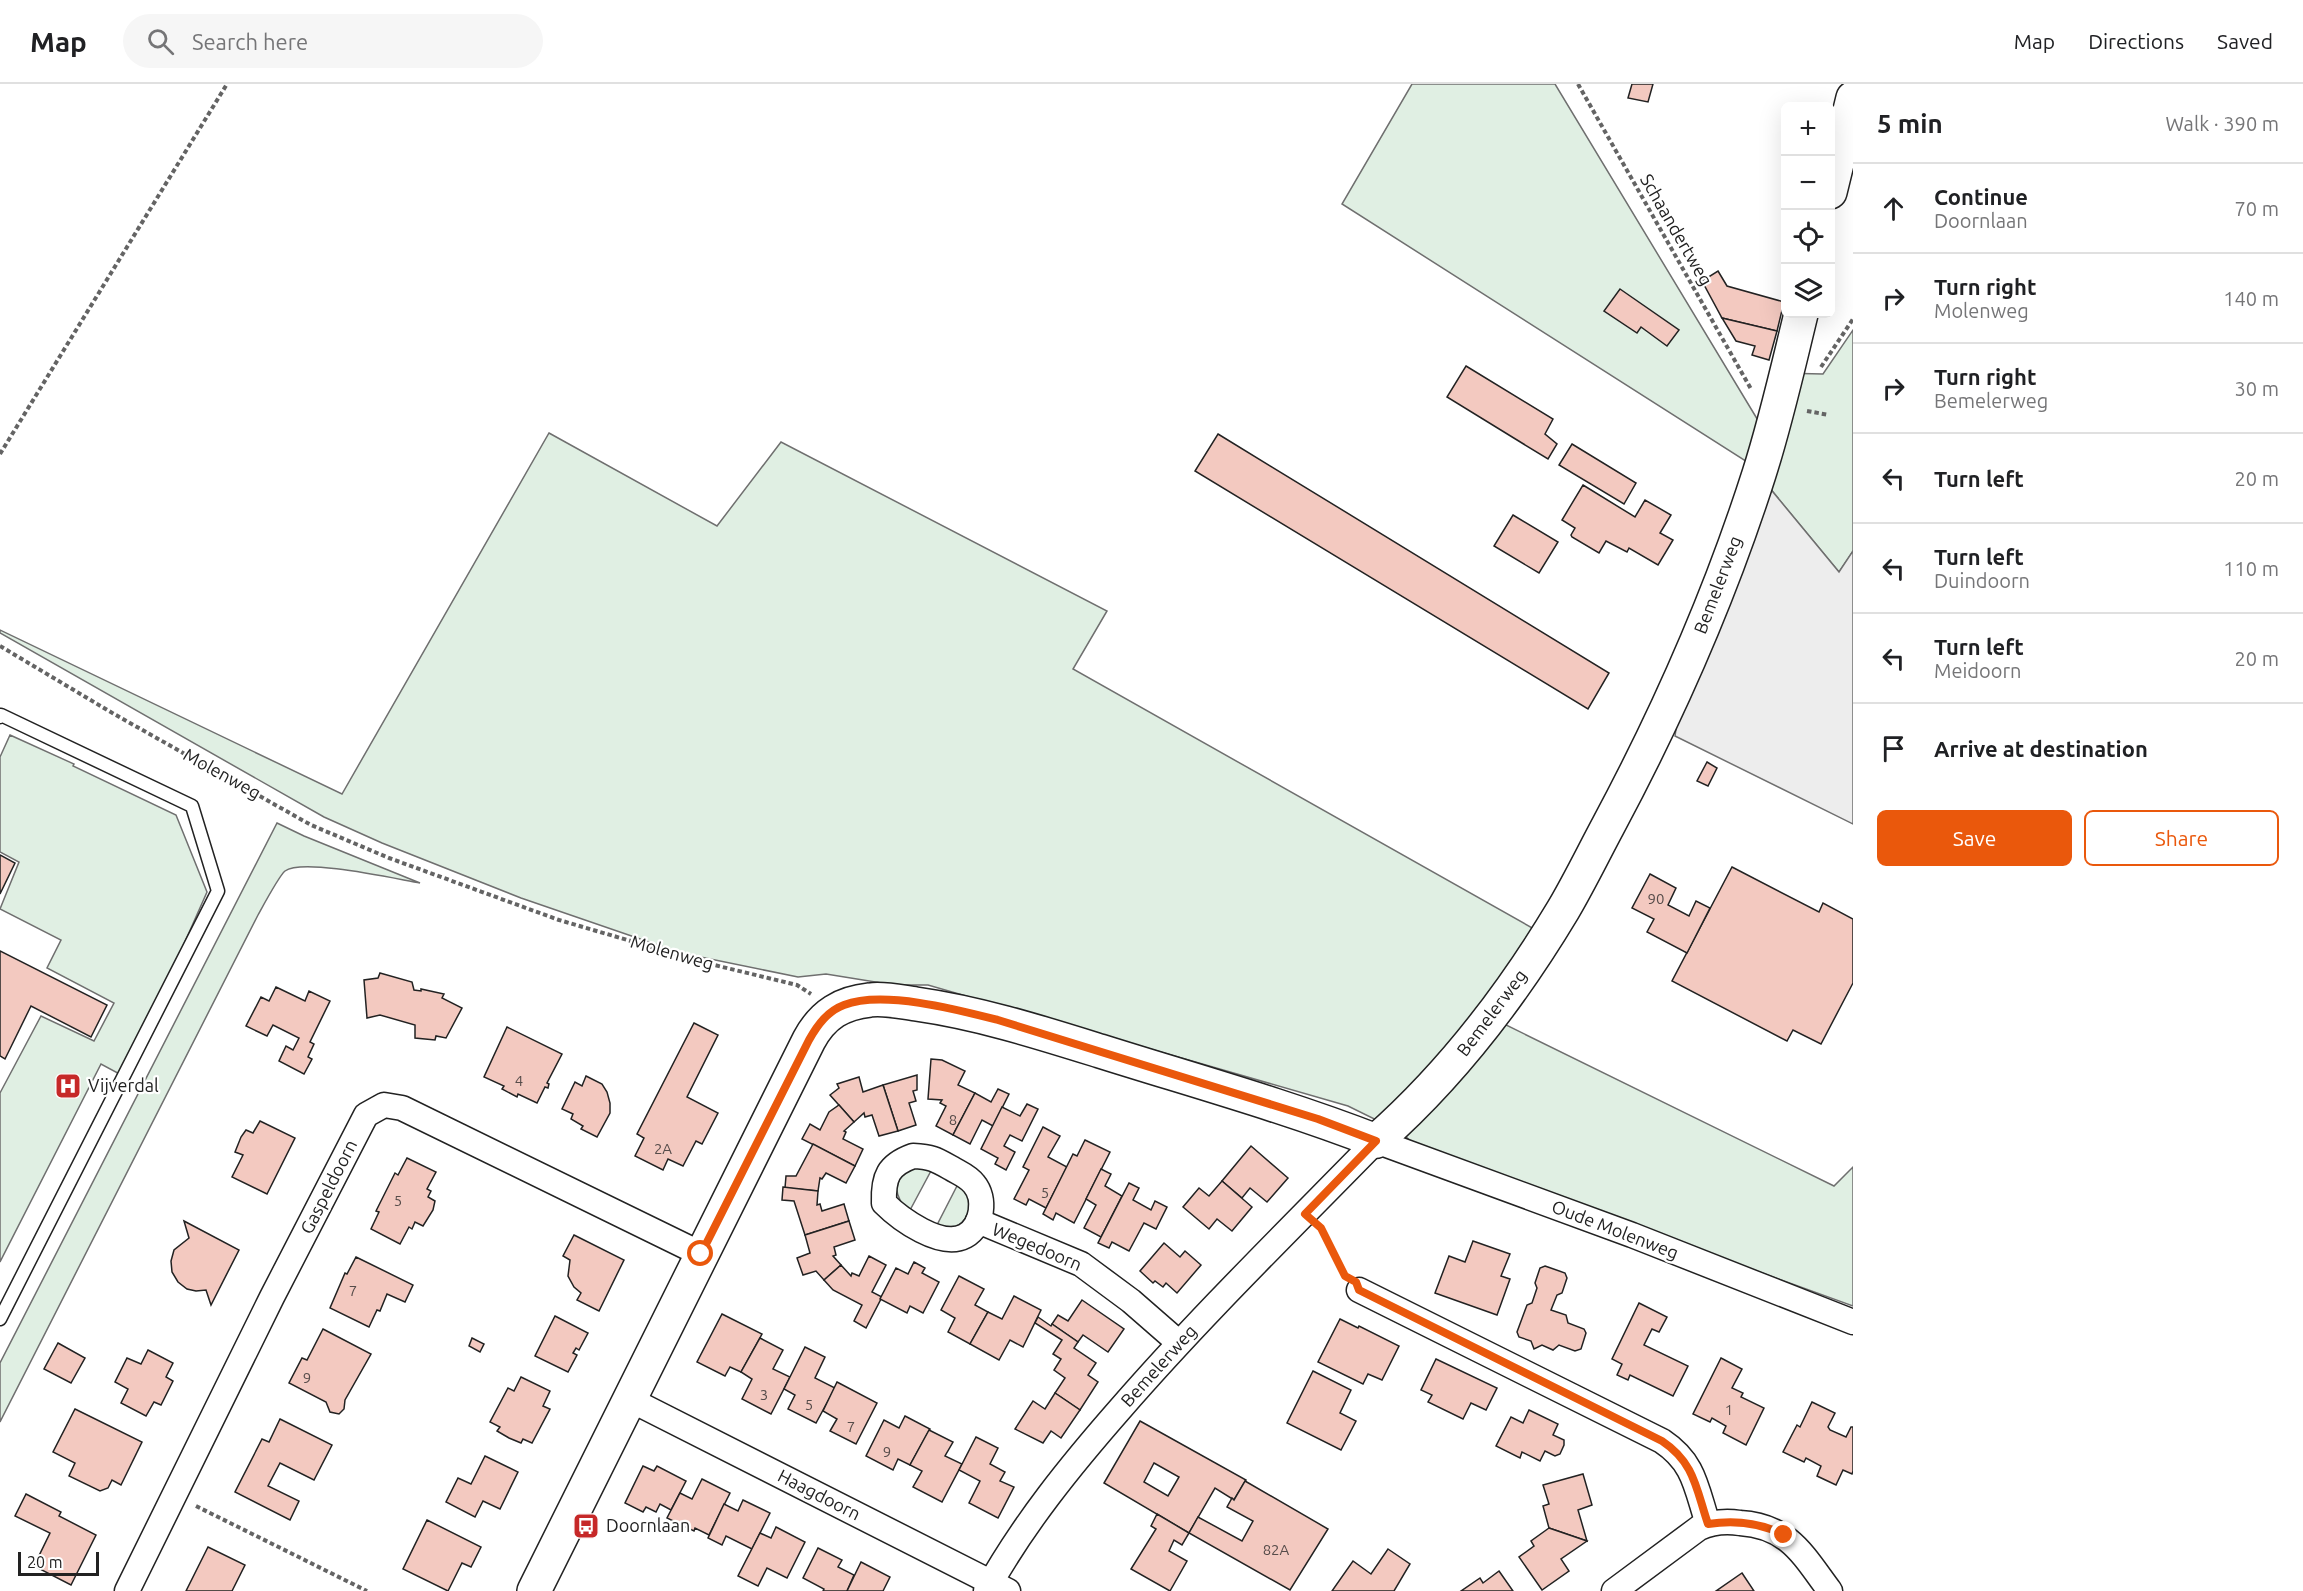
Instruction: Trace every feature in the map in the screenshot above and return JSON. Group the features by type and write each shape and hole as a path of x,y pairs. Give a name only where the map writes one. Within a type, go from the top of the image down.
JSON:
{"street":[{"path":"1835,172 1853,98"},
{"name":"Bemelerweg","path":"995,1588 1051,1492 1178,1342 1376,1141 1409,1112 1473,1041 1534,958 1565,908 1625,795 1675,692 1710,610 1739,531 1777,414 1800,318"},
{"path":"534,1591 809,1040 816,1028 831,1012 844,1005 873,999 973,1014 1318,1119 1376,1141"},
{"name":"Gaspeldoorn","path":"127,1591 366,1115 384,1105 402,1108 701,1254"},
{"name":"Oude Molenweg","path":"1376,1141 1632,1235 1853,1322"},
{"name":"Wegedoorn","path":"978,1221 1081,1264 1131,1301 1178,1342"},
{"path":"1359,1290 1668,1444 1682,1456 1690,1469 1708,1524"},
{"name":"Haagdoorn","path":"629,1399 995,1588"},
{"path":"1614,1591 1708,1524 1750,1523 1773,1529 1784,1535 1800,1550 1830,1591"}],"lane":[{"path":"0,716 192,806 218,891 0,1319"}],"path":[{"path":"0,454 227,84"},
{"name":"Schaandertweg","path":"1578,84 1751,389"},
{"path":"1816,373 1853,319"},
{"path":"1799,408 1820,415 1829,415"},
{"name":"Molenweg","path":"0,646 114,714 311,825 451,882 559,920 696,960 797,985 821,1000 831,1012"},
{"path":"1305,1214 1321,1228 1345,1276 1356,1282 1359,1290"},
{"path":"174,1495 367,1591"}],"green space":[{"path":"1412,84 1555,84 1762,427 1776,373 1823,374 1853,330 1853,551 1839,572 1749,463 1342,204"},
{"path":"549,433 717,526 781,442 1107,611 1073,669 1559,943 1502,1023 1834,1186 1853,1167 1853,1306 1418,1148 1401,1132 1348,1106 928,985 894,985 826,974 798,977 681,953 521,898 382,843 324,817 0,633 0,630 342,794"},
{"path":"10,735 176,815 207,892 125,1077 101,1064 0,1262 0,1093 41,1016 94,1041 114,1003 47,968 61,940 0,909 19,862 0,852 0,757"},
{"path":"277,823 420,883 329,868 295,868 282,874 258,915 0,1422 0,1363"},
{"path":"911,1168 932,1169 909,1212 900,1200 897,1189 900,1179"},
{"path":"959,1182 965,1186 972,1207 959,1225 950,1227 937,1225"}],"shaded area":[{"path":"1749,463 1839,572 1853,551 1853,824 1675,736 1693,616"}],"building":[{"path":"1632,84 1653,84 1648,102 1628,98"},
{"path":"1718,271 1727,286 1781,301 1777,331 1722,318 1702,281"},
{"path":"1620,289 1679,330 1667,346 1641,327 1637,333 1604,311"},
{"path":"1722,318 1777,331 1769,360 1752,355 1755,346 1736,341"},
{"path":"1466,366 1553,419 1545,434 1557,444 1548,459 1447,397"},
{"path":"1218,434 1609,673 1588,709 1195,471"},
{"path":"1572,444 1636,483 1624,504 1559,465"},
{"path":"1583,485 1635,517 1645,500 1671,515 1660,533 1673,540 1658,565 1629,548 1627,552 1606,541 1599,553 1572,537 1575,528 1562,520"},
{"path":"1513,515 1558,542 1539,573 1494,546"},
{"path":"1707,762 1717,768 1708,786 1697,781"},
{"path":"0,855 15,863 0,894"},
{"path":"1732,867 1819,912 1823,903 1853,919 1853,983 1821,1044 1793,1030 1787,1041 1672,981"},
{"path":"1650,874 1676,888 1668,905 1689,916 1696,901 1710,908 1687,953 1647,932 1654,919 1632,908"},
{"path":"0,951 107,1005 91,1037 31,1006 5,1059 0,1056"},
{"path":"380,973 412,982 414,990 421,991 421,989 444,994 442,998 462,1008 446,1038 436,1036 435,1040 415,1038 415,1025 380,1015 367,1018 364,980 378,978"},
{"path":"276,987 305,1001 309,991 330,1001 310,1042 314,1044 308,1057 312,1059 304,1074 279,1061 286,1046 293,1050 299,1038 273,1025 267,1036 246,1026 261,997 269,1001"},
{"path":"694,1023 718,1035 687,1097 718,1113 702,1144 696,1141 683,1166 668,1159 663,1170 635,1156 644,1138 637,1134"},
{"path":"507,1027 562,1054 547,1083 548,1088 545,1087 537,1103 518,1094 517,1097 502,1089 504,1086 484,1077"},
{"path":"931,1059 942,1060 965,1071 958,1085 975,1093 953,1135 936,1126 946,1106 940,1103 942,1100 928,1099"},
{"path":"917,1075 917,1090 913,1091 916,1101 909,1103 916,1125 898,1131 883,1085"},
{"path":"586,1076 602,1084 610,1103 610,1113 597,1137 581,1129 583,1126 571,1119 573,1114 562,1109 575,1082 582,1086"},
{"path":"859,1077 863,1092 883,1085 898,1131 879,1136 872,1115 865,1117 864,1113 854,1122 830,1095 839,1088 837,1084"},
{"path":"998,1089 1009,1094 993,1126 982,1120 970,1144 953,1135 975,1093 991,1102"},
{"path":"1027,1104 1038,1109 1022,1141 1010,1135 1004,1146 1015,1152 1006,1170 995,1164 998,1158 981,1149 1002,1107 1020,1116"},
{"path":"839,1105 854,1122 844,1131 846,1132 843,1139 863,1149 855,1166 802,1139 810,1124 820,1130 829,1112"},
{"path":"260,1121 295,1138 267,1194 232,1177 243,1155 235,1152 241,1137 246,1130 253,1133"},
{"path":"1043,1127 1060,1136 1048,1157 1067,1167 1046,1208 1029,1199 1026,1205 1014,1199 1029,1170 1023,1167"},
{"path":"1085,1140 1110,1152 1074,1223 1056,1213 1053,1220 1043,1214 1073,1154 1077,1156"},
{"path":"813,1144 855,1166 846,1183 826,1173 822,1179 820,1178 818,1191 785,1188 786,1176 796,1176"},
{"path":"1251,1146 1288,1178 1267,1202 1250,1188 1242,1198 1222,1181"},
{"path":"407,1158 436,1172 427,1189 431,1191 428,1197 435,1201 433,1210 423,1226 415,1222 412,1229 409,1227 400,1244 371,1229 379,1212 376,1211 395,1173 398,1175"},
{"path":"1101,1169 1111,1174 1105,1186 1122,1196 1101,1237 1084,1228 1096,1205 1086,1199"},
{"path":"1222,1181 1252,1207 1232,1231 1217,1219 1209,1229 1183,1207 1199,1188 1209,1196"},
{"path":"1129,1183 1139,1188 1133,1200 1151,1210 1155,1201 1167,1207 1156,1229 1144,1223 1129,1251 1112,1242 1109,1248 1098,1243"},
{"path":"783,1187 818,1191 817,1205 820,1204 822,1211 844,1204 849,1221 805,1235 794,1201 782,1200"},
{"path":"184,1221 239,1250 211,1305 206,1290 187,1289 178,1282 172,1272 171,1261 174,1250 189,1238"},
{"path":"849,1221 855,1240 834,1247 836,1255 833,1256 841,1265 824,1280 816,1271 803,1275 797,1258 810,1253 805,1235"},
{"path":"574,1235 624,1260 599,1311 577,1300 581,1293 574,1287 568,1276 570,1260 563,1256"},
{"path":"1473,1241 1510,1254 1501,1276 1510,1279 1497,1315 1435,1293 1449,1256 1465,1262"},
{"path":"1164,1243 1180,1257 1185,1251 1201,1265 1177,1293 1166,1283 1163,1287 1155,1281 1153,1283 1140,1271"},
{"path":"869,1256 886,1265 872,1292 882,1297 866,1328 854,1321 862,1305 833,1290 824,1280 841,1265 851,1276 852,1273 859,1276"},
{"path":"356,1257 413,1285 405,1302 387,1294 380,1311 377,1310 369,1327 330,1308 345,1273 347,1274"},
{"path":"914,1262 925,1268 922,1273 939,1282 923,1313 910,1306 907,1313 880,1299 896,1268 908,1274"},
{"path":"1545,1266 1565,1273 1567,1278 1562,1293 1557,1295 1551,1310 1566,1315 1568,1323 1584,1329 1586,1333 1581,1349 1575,1351 1559,1345 1553,1350 1542,1345 1534,1349 1531,1341 1519,1337 1517,1332 1527,1305 1532,1303 1540,1268"},
{"path":"959,1276 984,1289 975,1305 988,1312 970,1344 948,1332 955,1318 941,1310"},
{"path":"1014,1296 1041,1310 1023,1347 1010,1340 999,1360 970,1344 988,1312 1002,1319"},
{"path":"1082,1300 1124,1329 1108,1352 1083,1335 1078,1342 1052,1324 1058,1315 1068,1321"},
{"path":"1639,1303 1667,1317 1659,1332 1652,1329 1644,1345 1688,1366 1673,1396 1630,1375 1628,1380 1617,1375 1622,1364 1612,1359"},
{"path":"722,1314 762,1334 741,1372 730,1367 725,1376 697,1362"},
{"path":"555,1316 588,1333 579,1350 576,1348 573,1353 577,1355 568,1372 535,1356"},
{"path":"1038,1317 1078,1342 1074,1348 1096,1363 1088,1375 1098,1382 1080,1410 1055,1393 1065,1378 1054,1370 1061,1359 1053,1354 1062,1340 1035,1323"},
{"path":"1340,1319 1399,1346 1382,1380 1368,1374 1363,1384 1318,1362"},
{"path":"323,1329 371,1354 345,1400 344,1409 339,1414 330,1412 326,1402 289,1383 302,1358 307,1360"},
{"path":"472,1338 484,1344 480,1352 469,1346"},
{"path":"760,1338 783,1350 773,1369 790,1377 771,1414 742,1399 752,1379 741,1372"},
{"path":"58,1343 85,1358 71,1383 44,1369"},
{"path":"805,1347 825,1357 815,1378 835,1388 816,1423 788,1409 795,1395 784,1389"},
{"path":"148,1350 173,1363 166,1377 173,1381 161,1405 154,1402 146,1416 121,1403 128,1389 115,1382 127,1358 141,1364"},
{"path":"1721,1358 1742,1369 1732,1388 1743,1393 1741,1397 1764,1408 1746,1445 1723,1433 1726,1426 1712,1418 1710,1422 1693,1414"},
{"path":"1436,1359 1497,1388 1486,1410 1471,1403 1463,1419 1428,1402 1432,1395 1421,1390"},
{"path":"1313,1371 1351,1390 1340,1413 1356,1421 1341,1450 1287,1423"},
{"path":"521,1377 550,1391 543,1406 550,1409 532,1443 523,1439 521,1443 509,1438 497,1431 500,1427 490,1422 508,1388 514,1391"},
{"path":"837,1382 877,1403 856,1444 830,1431 837,1419 823,1411"},
{"path":"1055,1393 1080,1410 1061,1438 1051,1431 1043,1443 1015,1429 1033,1401 1045,1409"},
{"path":"1812,1402 1835,1413 1828,1427 1830,1430 1846,1437 1853,1427 1853,1471 1852,1474 1843,1470 1836,1485 1817,1476 1821,1466 1806,1458 1804,1462 1783,1452 1797,1425 1800,1427"},
{"path":"75,1409 142,1442 121,1485 112,1480 108,1488 100,1491 69,1476 75,1463 53,1452"},
{"path":"1529,1410 1558,1424 1553,1435 1564,1440 1560,1454 1555,1456 1545,1451 1540,1461 1522,1452 1520,1458 1496,1446 1511,1417 1523,1423"},
{"path":"905,1416 930,1429 910,1465 898,1459 893,1470 866,1456 884,1420 899,1428"},
{"path":"280,1419 332,1445 314,1480 280,1463 268,1486 299,1501 290,1520 235,1492 262,1439 269,1442"},
{"path":"1140,1421 1246,1480 1234,1500 1215,1488 1189,1533 1104,1483","holes":["1154,1463 1179,1477 1168,1496 1144,1482"]},
{"path":"929,1430 953,1442 945,1456 962,1464 942,1502 913,1487 922,1471 910,1465"},
{"path":"976,1437 998,1448 990,1464 1005,1472 1000,1481 1014,1487 998,1518 969,1503 980,1481 959,1470"},
{"path":"485,1456 518,1472 500,1509 483,1501 475,1517 446,1502 458,1478 471,1484"},
{"path":"643,1466 654,1471 657,1466 686,1481 671,1510 660,1504 656,1512 646,1507 643,1512 625,1503"},
{"path":"1583,1474 1592,1505 1578,1510 1587,1541 1549,1528 1543,1506 1549,1504 1543,1485"},
{"path":"702,1479 730,1493 709,1535 695,1528 694,1531 667,1518 680,1493 692,1499"},
{"path":"1245,1481 1328,1529 1290,1590 1189,1533 1198,1517 1242,1541 1253,1521 1227,1507"},
{"path":"26,1494 61,1512 59,1516 96,1535 71,1585 34,1566 50,1533 15,1516"},
{"path":"743,1500 770,1513 752,1549 726,1536 722,1545 708,1538 724,1504 738,1511"},
{"path":"1157,1514 1189,1533 1182,1545 1174,1540 1169,1551 1187,1561 1170,1591 1131,1569 1156,1529 1151,1526"},
{"path":"427,1520 481,1547 471,1567 462,1563 448,1591 403,1569"},
{"path":"776,1527 805,1542 787,1578 767,1568 758,1586 738,1576 760,1533 771,1538"},
{"path":"1549,1528 1587,1541 1561,1559 1569,1571 1542,1590 1519,1557 1534,1546 1531,1541"},
{"path":"208,1547 245,1565 232,1591 186,1591"},
{"path":"818,1548 842,1560 838,1567 854,1575 847,1591 823,1591 824,1589 803,1578"},
{"path":"1388,1549 1410,1564 1394,1591 1332,1591 1353,1561 1371,1574"},
{"path":"861,1562 890,1577 883,1591 847,1591"},
{"path":"1499,1571 1513,1591 1461,1591 1480,1578 1483,1583"},
{"path":"1742,1573 1754,1591 1716,1591"}],"place":[{"name":"Vijverdal","path":"68,1086"},
{"name":"Doornlaan","path":"586,1526"}],"route":[{"path":"701,1254 809,1040 816,1028 831,1012 844,1005 873,999 950,1009 998,1020 1318,1119 1376,1141 1305,1214 1321,1228 1345,1276 1356,1282 1359,1290 1673,1448 1682,1456 1690,1469 1708,1524 1750,1523 1773,1529 1784,1535"}]}
